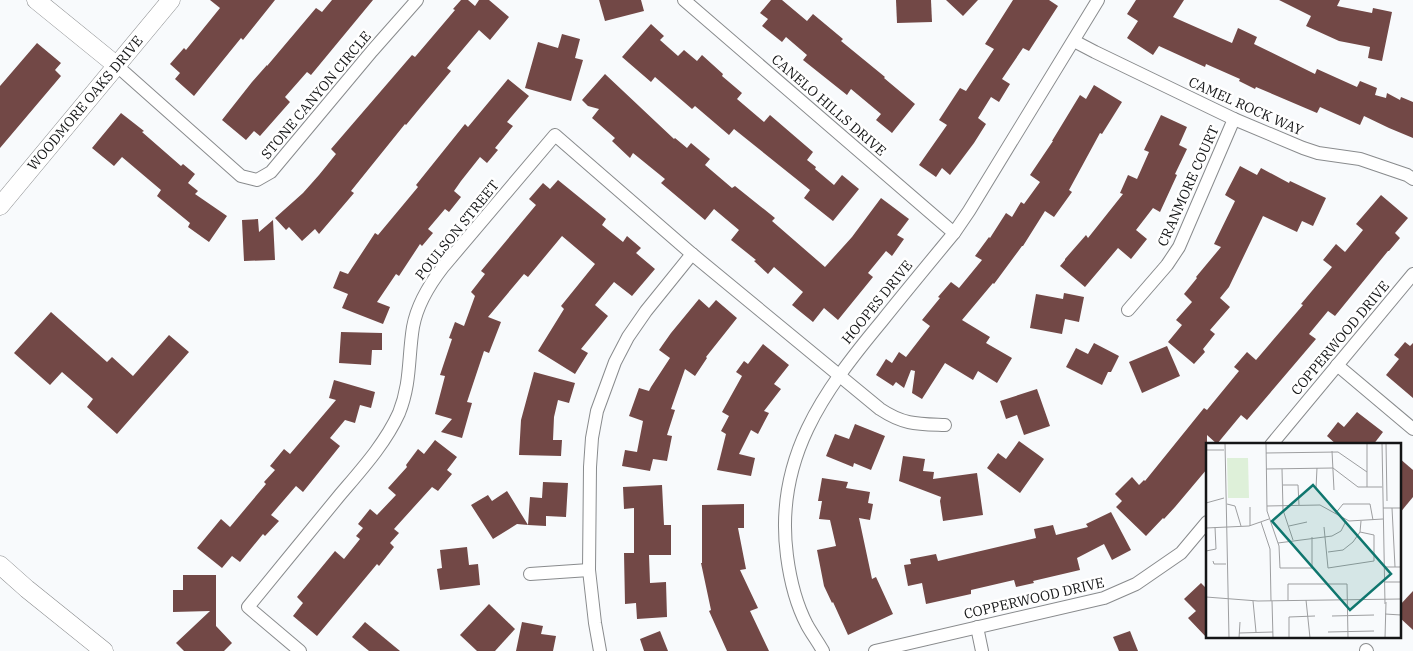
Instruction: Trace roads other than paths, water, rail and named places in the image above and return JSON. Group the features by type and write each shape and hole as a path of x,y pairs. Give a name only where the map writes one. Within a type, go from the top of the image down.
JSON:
{"street":[{"path":"36,0 116,65"},
{"name":"WOODMORE OAKS DRIVE","path":"0,206 172,0"},
{"name":"STONE CANYON CIRCLE","path":"116,65 241,176 257,180 271,172 417,0"},
{"name":"CANELO HILLS DRIVE","path":"684,0 954,233"},
{"name":"HOOPES DRIVE","path":"823,651 807,624 794,592 787,552 785,520 790,480 798,449 807,427 838,375 954,233 969,211 1098,0"},
{"name":"CAMEL ROCK WAY","path":"1074,40 1234,119 1303,148 1318,153 1360,159 1408,175 1413,179"},
{"name":"CRANMORE COURT","path":"1128,310 1167,265 1179,247 1234,119"},
{"name":"POULSON STREET","path":"300,651 248,607 386,437 405,396 413,326 419,306 430,284 555,134 692,254 880,409 906,422 945,425"},
{"path":"600,651 589,570 590,468 592,438 597,411 615,362 628,336 692,254"},
{"name":"COPPERWOOD DRIVE","path":"1273,443 1413,274"},
{"path":"1337,365 1413,429"},
{"name":"COPPERWOOD DRIVE","path":"875,651 1104,598 1136,584 1181,553 1206,523"},
{"path":"0,566 104,651"},
{"path":"530,574 589,570"},
{"path":"977,627 982,651"}]}
